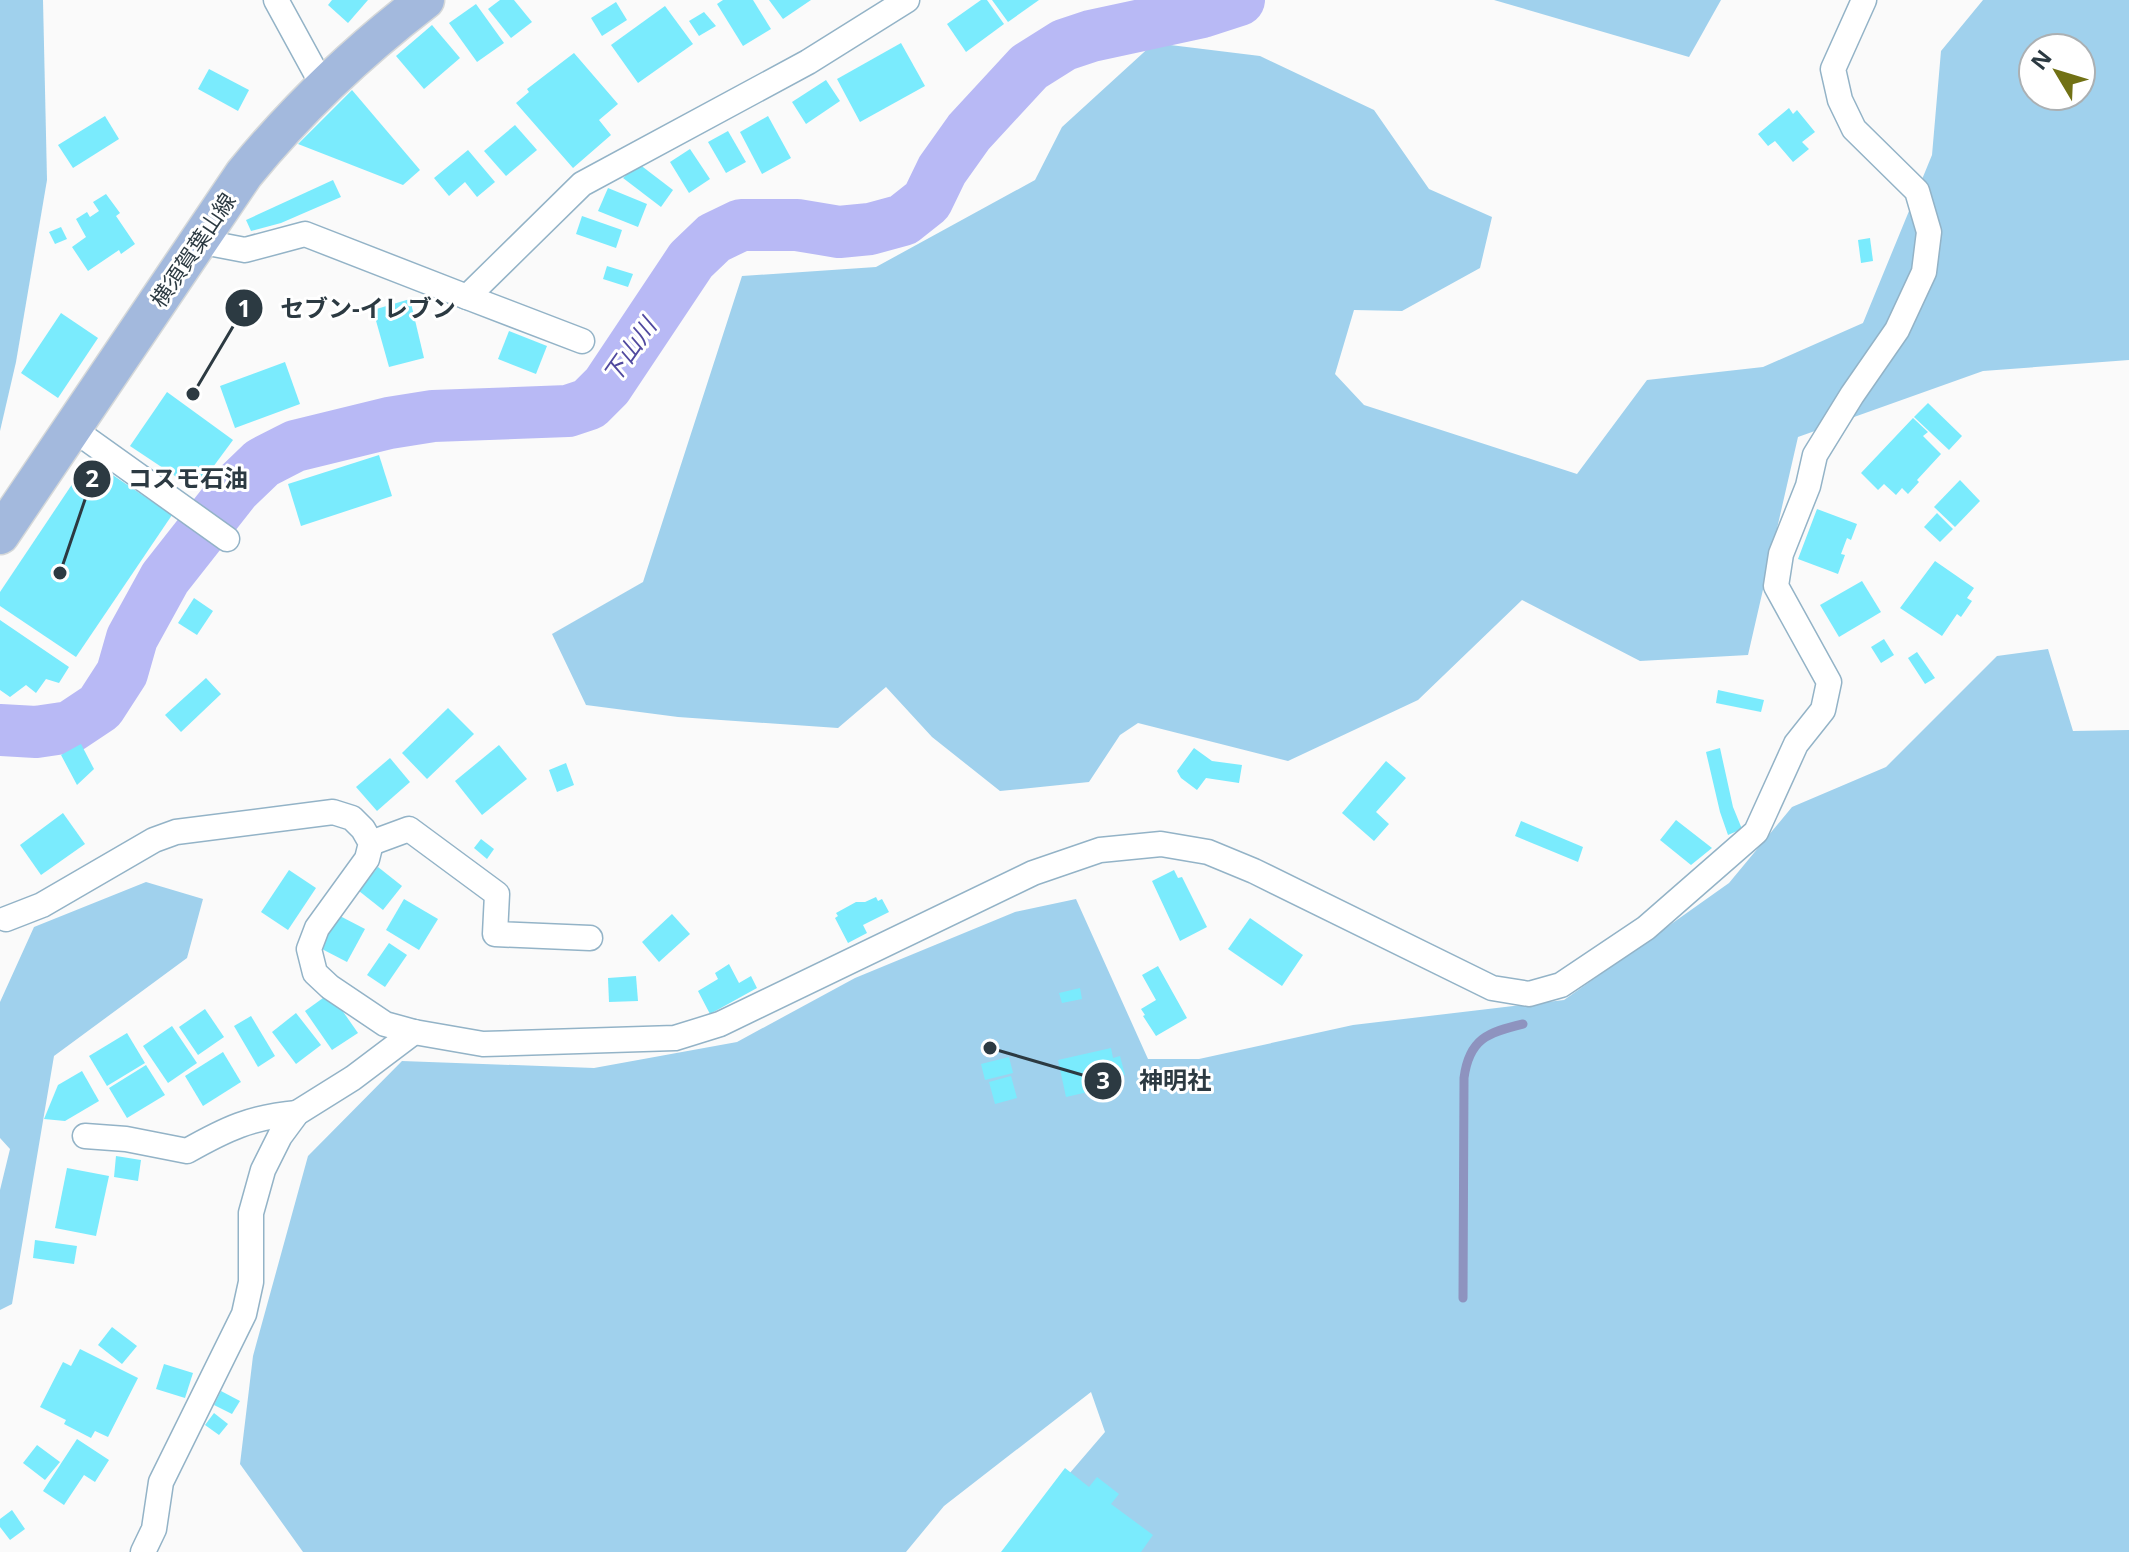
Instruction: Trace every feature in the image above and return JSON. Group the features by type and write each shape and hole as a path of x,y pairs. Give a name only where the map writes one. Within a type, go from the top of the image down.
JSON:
{"main road":[{"name":"横須賀葉山線","path":"0,535 244,174 283,126 323,86 425,0"}],"street":[{"path":"276,0 323,86"},
{"path":"467,297 582,184 808,62 907,0"},
{"path":"2,922 42,905 154,840 176,832 333,812 352,818 371,843 367,859 317,928 309,949 315,973 330,987 385,1024 483,1044 675,1038 720,1024 1033,873 1100,850 1161,844 1208,852 1254,871 1492,988 1529,994 1561,985 1646,928 1756,832 1796,744 1823,710 1829,682 1776,586 1781,554 1808,486 1815,455 1897,330 1924,272 1929,232 1917,191 1854,129 1840,100 1833,69 1864,0"},
{"path":"198,241 245,250 305,234 582,341"},
{"path":"73,429 210,527"},
{"path":"371,843 409,829 497,894 495,934 590,938"},
{"path":"143,1552 154,1529 161,1482 244,1314 251,1282 251,1213 263,1170 280,1136 297,1113 353,1078 414,1032"},
{"path":"85,1136 126,1139 187,1151 264,1116 297,1113"}],"shaded area":[{"path":"0,0 43,0 47,180 16,362 0,431"},
{"path":"1494,0 1721,0 1689,57"},
{"path":"1983,0 2129,0 2129,360 1983,371 1798,437 1748,655 1640,661 1522,600 1418,700 1288,761 1138,723 1120,735 1089,782 1000,791 932,737 886,687 838,728 678,717 586,705 552,634 643,582 742,276 876,267 1035,180 1062,127 1154,43 1260,56 1374,110 1429,189 1492,217 1480,268 1402,311 1354,310 1335,374 1364,405 1577,474 1647,380 1763,367 1863,323 1932,155 1941,51"},
{"path":"2048,649 2073,731 2129,730 2129,1552 1002,1552 1105,1432 1091,1392 944,1506 906,1552 303,1552 240,1464 253,1356 308,1156 402,1061 594,1068 737,1042 855,978 1015,912 1076,899 1148,1059 1199,1059 1353,1025 1564,1000 1729,883 1792,807 1886,767 1997,656"},
{"path":"146,882 203,899 187,958 54,1056 12,1304 0,1310 0,1190 10,1149 0,1138 0,1002 34,927"}],"building":[{"path":"332,0 368,0 348,23 328,5"},
{"path":"500,0 514,0 532,22 511,38 488,9"},
{"path":"723,0 753,0 771,29 743,46 717,4"},
{"path":"769,0 811,0 783,19"},
{"path":"981,0 987,0 1004,24 966,52 947,24"},
{"path":"992,0 1039,0 1008,22"},
{"path":"616,2 627,20 602,36 591,18"},
{"path":"476,4 504,43 477,62 449,23"},
{"path":"665,6 693,44 638,83 611,45"},
{"path":"704,12 716,26 699,36 689,21"},
{"path":"432,25 460,58 424,89 396,56"},
{"path":"901,43 925,86 860,122 837,79"},
{"path":"574,53 618,104 599,120 611,135 573,168 516,103 529,92 527,89"},
{"path":"209,69 249,90 238,111 198,89"},
{"path":"826,80 840,101 806,124 792,102"},
{"path":"352,90 420,170 403,185 298,144"},
{"path":"1789,108 1793,114 1797,110 1815,132 1802,142 1809,149 1793,162 1775,141 1768,146 1758,134"},
{"path":"105,116 119,139 73,168 58,145"},
{"path":"768,116 791,158 762,174 740,132"},
{"path":"515,125 537,150 506,176 484,151"},
{"path":"728,131 746,162 726,173 708,142"},
{"path":"690,149 710,179 689,193 670,162"},
{"path":"468,150 495,182 477,197 465,182 449,196 434,178"},
{"path":"639,164 673,190 661,207 623,178"},
{"path":"333,180 341,197 281,223 251,231 246,220"},
{"path":"608,188 647,204 638,227 598,211"},
{"path":"106,194 120,213 116,216 135,244 121,254 119,250 88,271 72,247 86,237 76,219 87,212 90,217 99,211 93,202"},
{"path":"582,216 622,230 616,248 576,234"},
{"path":"61,227 67,239 55,244 49,232"},
{"path":"1870,238 1873,261 1861,263 1858,240"},
{"path":"607,266 633,274 628,287 603,279"},
{"path":"410,299 424,358 389,367 373,310"},
{"path":"61,313 98,338 58,398 21,373"},
{"path":"509,331 547,346 536,374 498,359"},
{"path":"285,362 300,404 235,428 220,386"},
{"path":"167,392 233,440 196,490 130,446"},
{"path":"1928,403 1962,436 1949,450 1914,417"},
{"path":"1913,418 1928,432 1923,436 1941,454 1908,494 1902,488 1896,495 1884,484 1878,490 1861,473"},
{"path":"379,455 392,496 301,526 288,484"},
{"path":"89,459 172,515 76,657 0,606 0,592"},
{"path":"1960,480 1980,501 1955,527 1934,507"},
{"path":"1817,509 1857,524 1851,540 1847,538 1838,574 1798,559"},
{"path":"1937,513 1953,529 1940,542 1924,527"},
{"path":"1935,561 1974,588 1967,598 1972,601 1961,617 1957,614 1942,636 1900,608"},
{"path":"1862,581 1881,612 1839,637 1820,605"},
{"path":"194,598 213,611 197,635 178,623"},
{"path":"0,620 69,667 59,683 46,679 36,693 26,685 10,697 0,690"},
{"path":"1884,639 1894,655 1881,663 1871,647"},
{"path":"1917,652 1935,678 1925,684 1908,658"},
{"path":"206,678 221,694 181,732 165,715"},
{"path":"1718,690 1764,700 1761,712 1716,703"},
{"path":"448,708 474,734 427,779 402,753"},
{"path":"81,744 94,769 77,785 61,755"},
{"path":"499,745 527,779 482,815 455,781"},
{"path":"1194,748 1212,761 1242,765 1239,783 1206,778 1197,790 1181,778 1177,771"},
{"path":"1720,748 1733,807 1742,829 1728,835 1706,752"},
{"path":"390,758 410,782 377,811 356,787"},
{"path":"1386,761 1406,778 1376,812 1389,824 1374,841 1342,813"},
{"path":"566,763 574,785 557,792 549,770"},
{"path":"63,813 85,844 41,875 20,845"},
{"path":"1676,820 1712,848 1691,865 1660,840"},
{"path":"1521,821 1583,847 1578,862 1515,836"},
{"path":"481,839 494,849 487,859 474,848"},
{"path":"378,867 402,886 383,910 359,891"},
{"path":"289,870 316,888 288,930 261,912"},
{"path":"1174,870 1178,878 1182,877 1207,927 1180,941 1152,881"},
{"path":"876,897 878,901 882,899 889,912 863,925 867,933 848,943 835,918 838,916 836,913 856,902"},
{"path":"404,899 438,919 419,950 386,930"},
{"path":"672,914 690,934 659,962 642,942"},
{"path":"338,915 365,929 347,962 320,948"},
{"path":"1250,918 1303,955 1282,986 1228,949"},
{"path":"389,943 407,955 385,987 367,975"},
{"path":"729,964 739,983 751,976 757,988 710,1014 698,991 718,979 715,973"},
{"path":"1158,966 1187,1018 1156,1036 1141,1009 1156,1000 1142,975"},
{"path":"636,976 638,1001 609,1002 608,978"},
{"path":"1080,988 1082,999 1062,1003 1059,993"},
{"path":"330,993 358,1033 332,1050 305,1011"},
{"path":"205,1009 224,1037 198,1055 179,1027"},
{"path":"296,1013 321,1045 296,1064 272,1032"},
{"path":"251,1016 275,1056 258,1067 234,1026"},
{"path":"172,1026 197,1063 168,1083 143,1046"},
{"path":"127,1033 145,1063 107,1086 89,1056"},
{"path":"1111,1048 1113,1058 1120,1056 1125,1075 1117,1076 1119,1085 1066,1097 1058,1060"},
{"path":"223,1052 241,1082 203,1106 185,1076"},
{"path":"1009,1057 1013,1073 985,1080 981,1064"},
{"path":"146,1065 165,1095 127,1118 109,1088"},
{"path":"82,1071 99,1101 65,1121 44,1119 58,1085"},
{"path":"1011,1076 1017,1098 995,1104 989,1082"},
{"path":"116,1156 141,1160 138,1181 114,1177"},
{"path":"67,1168 109,1176 96,1236 55,1228"},
{"path":"35,1240 77,1246 74,1264 33,1258"},
{"path":"112,1327 137,1346 122,1364 98,1345"},
{"path":"80,1349 138,1378 108,1437 95,1431 91,1438 40,1407 63,1362 71,1366"},
{"path":"164,1364 193,1373 185,1398 156,1389"},
{"path":"221,1391 240,1401 232,1414 214,1405"},
{"path":"214,1413 228,1424 219,1435 205,1425"},
{"path":"77,1439 109,1460 95,1482 84,1475 64,1505 43,1491"},
{"path":"37,1445 60,1462 45,1480 23,1463"},
{"path":"1065,1468 1089,1487 1097,1477 1119,1494 1111,1504 1153,1535 1141,1552 1001,1552"},
{"path":"12,1510 25,1529 10,1540 0,1527 0,1519"}],"waterway":[{"name":"下山川","path":"0,730 36,732 70,727 100,707 122,673 132,638 165,578 235,489 262,463 295,446 389,423 433,416 568,411 589,404 607,386 691,260 714,238 741,225 797,225 839,232 870,229 903,220 927,201 942,170 969,132 1029,67 1064,45 1091,36 1202,12 1239,0"},
{"path":"1463,1298 1464,1078 1470,1054 1482,1039 1523,1024"}],"place":[{"name":"セブン-イレブン","path":"193,394"},
{"name":"コスモ石油","path":"60,573"},
{"name":"神明社","path":"990,1048"}]}
